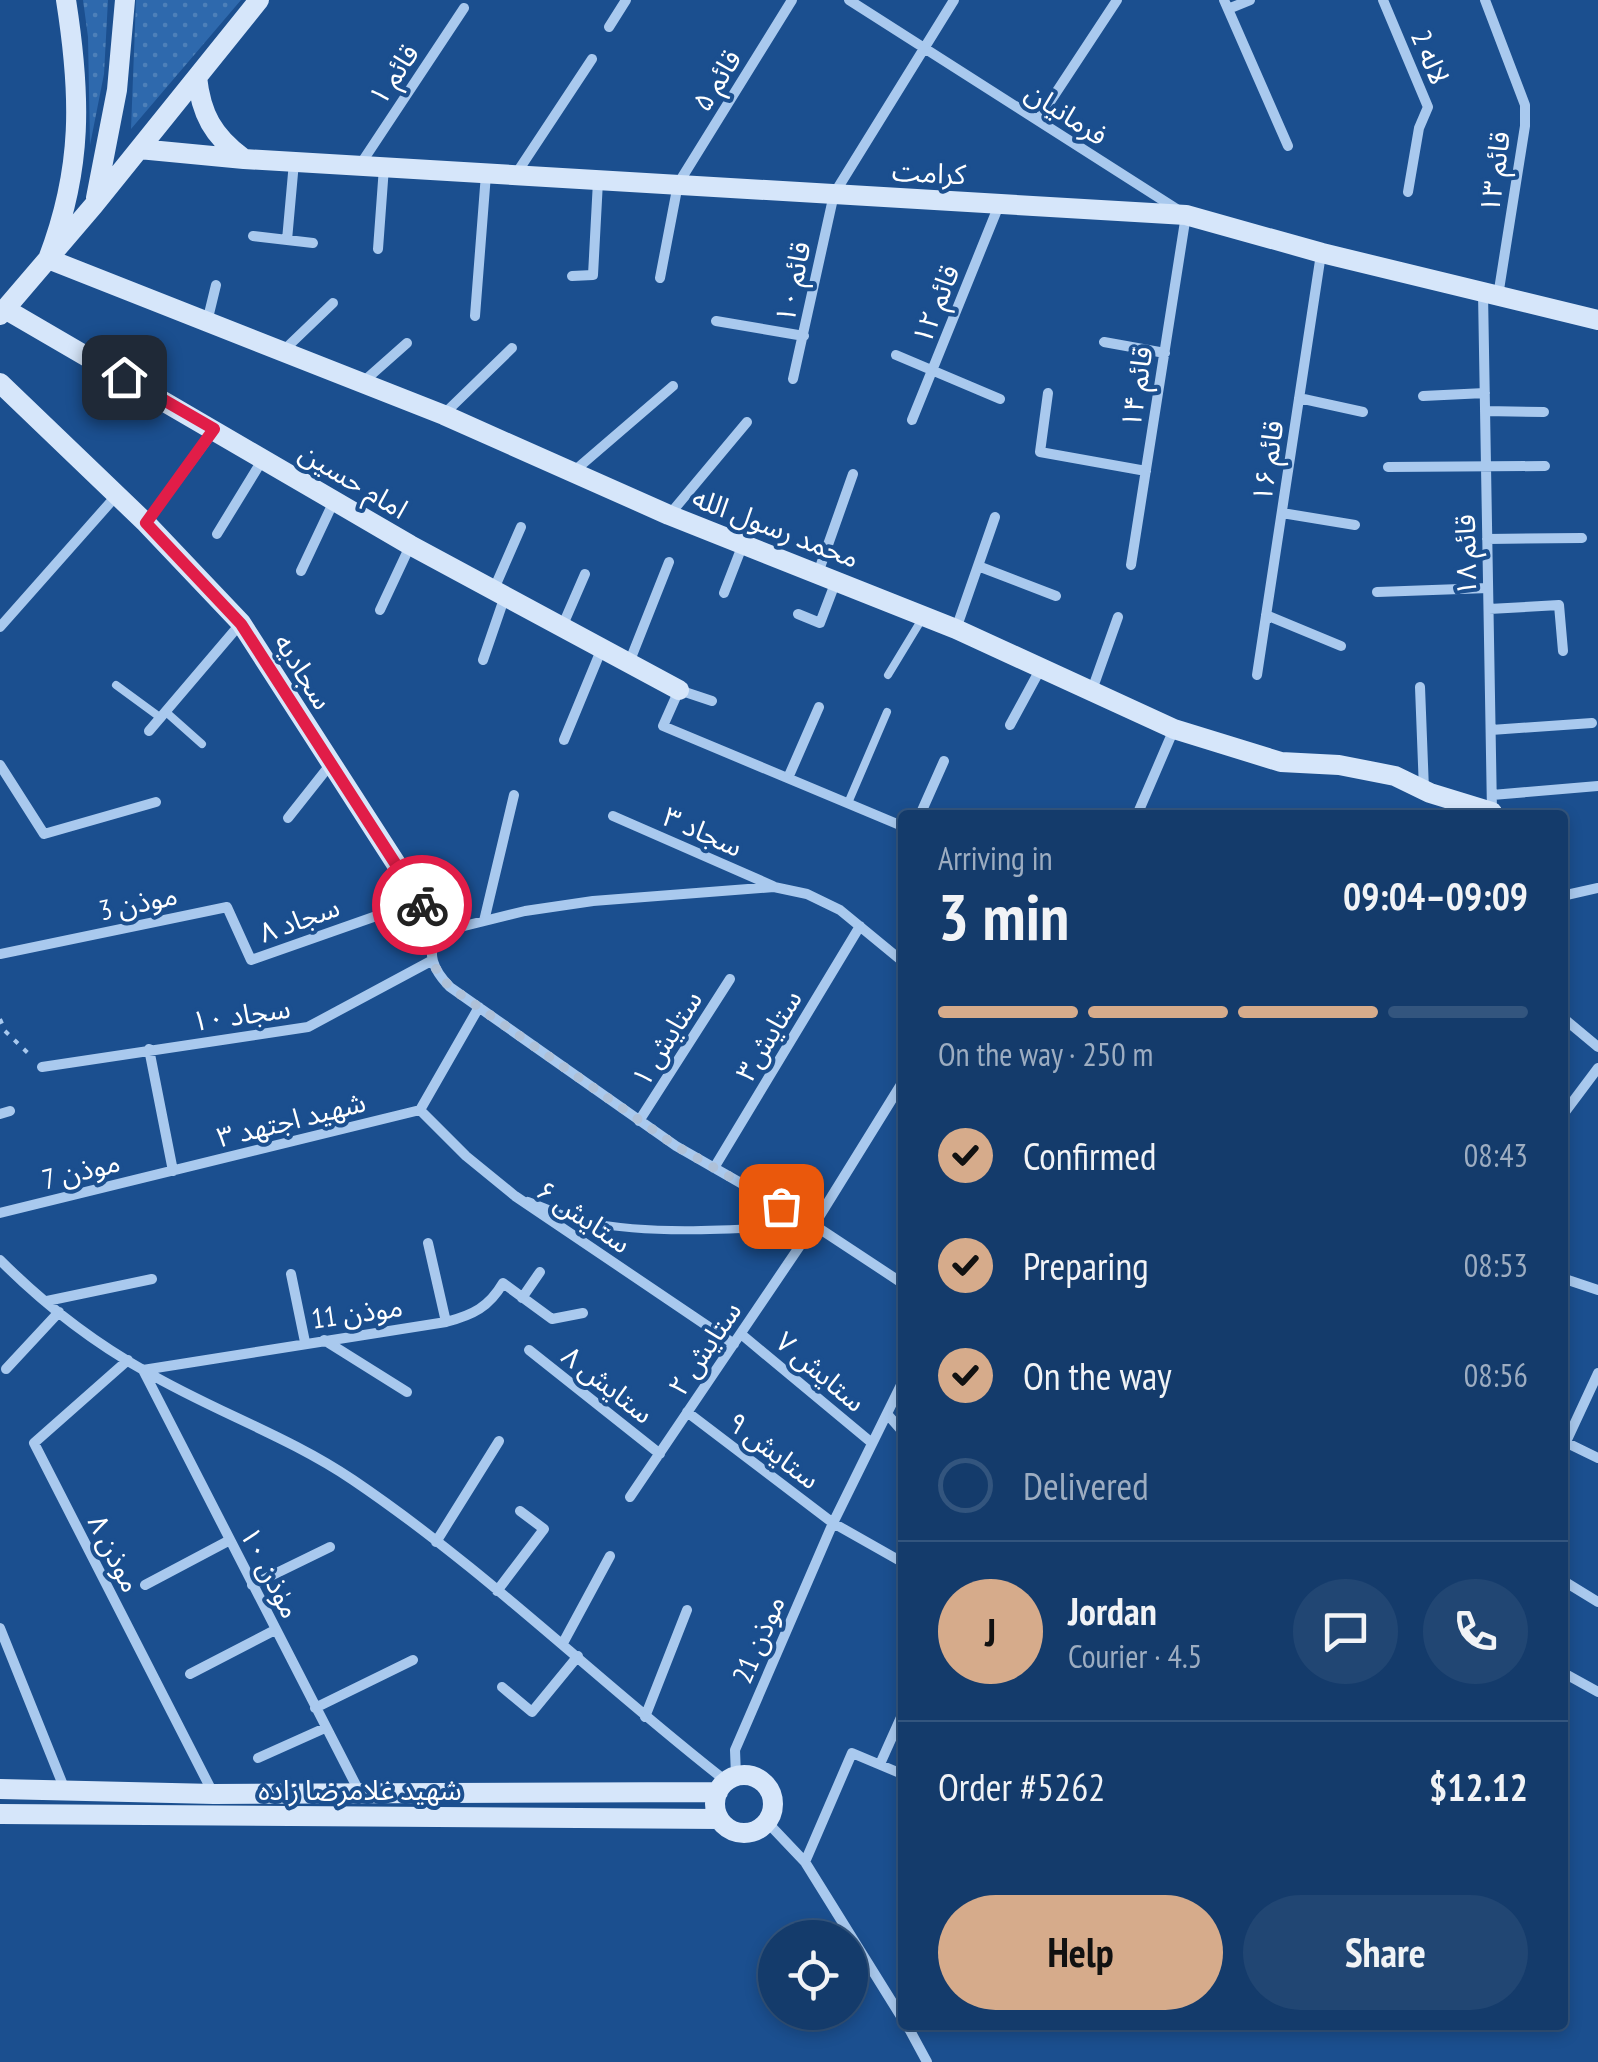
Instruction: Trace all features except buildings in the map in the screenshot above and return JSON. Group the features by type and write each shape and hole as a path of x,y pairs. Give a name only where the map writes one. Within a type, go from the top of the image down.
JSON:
{"street":[{"path":"48,259 69,196 78,132 78,90 66,0"},
{"path":"3,312 258,0"},
{"path":"610,27 626,0"},
{"name":"قائم ۵","path":"678,184 792,0"},
{"name":"فرمانیان","path":"849,0 1186,215"},
{"path":"834,194 954,0"},
{"path":"1038,120 1117,0"},
{"path":"1250,0 1226,5 1288,146"},
{"name":"لاله 2","path":"1383,0 1428,108 1419,128 1408,192"},
{"name":"قائم ۱۳","path":"1485,0 1524,105 1524,126 1490,295"},
{"path":"94,205 117,90 127,2"},
{"name":"قائم ۱","path":"359,166 464,8"},
{"path":"515,175 592,59"},
{"path":"196,77 200,107 212,130 244,159"},
{"name":"کرامت","path":"139,149 244,159 1186,215 1322,253 1598,320"},
{"path":"286,240 294,162"},
{"path":"378,249 384,167"},
{"path":"474,316 486,173"},
{"path":"572,276 593,275 598,180"},
{"path":"660,278 678,184"},
{"name":"قائم ۱۰","path":"793,379 834,194"},
{"name":"قائم ۱۲","path":"912,420 999,204"},
{"name":"قائم ۱۴","path":"1131,565 1186,215"},
{"path":"253,236 314,243"},
{"name":"قائم ۱۶","path":"1257,675 1322,253"},
{"name":"محمد رسول الله","path":"48,259 444,415 669,515 956,629 1174,729 1281,762 1339,764 1395,776 1424,790 1492,807"},
{"path":"207,322 216,285"},
{"name":"قائم ۱۸","path":"1490,295 1484,393 1492,807"},
{"path":"282,352 334,303"},
{"name":"امام حسین","path":"3,312 214,429 410,545 679,690"},
{"path":"716,320 804,336"},
{"path":"1104,342 1164,352"},
{"path":"363,382 407,343"},
{"path":"444,415 512,348"},
{"path":"896,356 1000,399"},
{"name":"سجادیه","path":"0,383 146,523 241,624 440,932"},
{"path":"572,473 673,386"},
{"path":"1423,396 1484,393"},
{"path":"1048,394 1040,452 1146,471"},
{"path":"1299,398 1363,412"},
{"path":"1485,411 1544,412"},
{"path":"669,515 747,422"},
{"path":"146,523 214,429"},
{"path":"217,534 264,458"},
{"path":"1388,467 1545,466"},
{"path":"798,614 820,623 827,576 854,474"},
{"path":"0,627 116,496"},
{"path":"301,571 334,500"},
{"path":"1282,513 1355,525"},
{"path":"956,629 995,517"},
{"path":"483,660 521,527"},
{"path":"1487,538 1582,538"},
{"path":"724,594 743,544"},
{"path":"380,610 410,545"},
{"path":"629,663 669,562"},
{"path":"978,566 1056,596"},
{"path":"562,627 585,574"},
{"path":"1377,592 1488,588"},
{"path":"1488,609 1559,605 1563,650"},
{"path":"1266,615 1342,646"},
{"path":"1092,690 1118,617"},
{"path":"149,731 241,624"},
{"path":"564,740 602,648"},
{"path":"1010,725 1042,666"},
{"path":"1420,688 1424,790"},
{"path":"712,701 679,690 663,726 898,824"},
{"path":"788,778 819,707"},
{"path":"1491,730 1592,723"},
{"path":"1139,810 1174,729"},
{"path":"922,810 944,761"},
{"path":"0,764 44,834 156,802"},
{"path":"288,818 330,765"},
{"path":"1492,807 1598,786"},
{"path":"484,922 514,794"},
{"name":"سجاد ۳","path":"614,816 774,887"},
{"path":"898,957 826,902 774,887 525,911 440,932 433,941 431,961 450,987 639,1121 814,1224 898,1280"},
{"path":"1568,895 1597,889"},
{"name":"سجاد ۸","path":"251,960 419,901"},
{"name":"موذن 3","path":"0,954 227,907 251,960"},
{"name":"ستایش۳","path":"714,1168 860,926"},
{"name":"سجاد ۱۰","path":"42,1067 308,1028 431,961"},
{"name":"ستایش ۱","path":"639,1121 730,979"},
{"path":"420,1110 478,1007"},
{"path":"1568,1022 1598,1047"},
{"path":"148,1049 173,1171"},
{"path":"1568,1108 1598,1068"},
{"name":"ستایش ۲","path":"630,1498 814,1224 898,1089"},
{"name":"شهید اجتهد ۳","path":"173,1171 420,1110"},
{"name":"ستایش ۶","path":"420,1110 514,1196 737,1339"},
{"name":"موذن 7","path":"0,1212 173,1171"},
{"path":"428,1244 446,1322"},
{"path":"1,1262 59,1312 143,1370 323,1460 498,1590 727,1783"},
{"path":"540,1272 522,1298 552,1319 582,1313"},
{"path":"291,1274 305,1342"},
{"path":"47,1301 152,1279"},
{"path":"1568,1280 1597,1287"},
{"name":"موذن 11","path":"143,1370 446,1322 469,1316 492,1302 503,1284 522,1298"},
{"path":"6,1369 59,1312"},
{"name":"ستایش ۷","path":"737,1339 872,1443"},
{"path":"324,1340 406,1392"},
{"name":"ستایش ۸","path":"529,1350 660,1454"},
{"name":"موذن ۸","path":"128,1360 34,1444 214,1794"},
{"name":"موٰذن ۱۰","path":"143,1370 360,1794"},
{"path":"1568,1433 1598,1373"},
{"name":"موذن 21","path":"727,1783 734,1750 833,1522 898,1392"},
{"name":"ستایش ۹","path":"688,1412 833,1522 898,1560"},
{"path":"888,1414 898,1425"},
{"path":"436,1542 500,1441"},
{"path":"1568,1443 1598,1458"},
{"path":"498,1590 544,1530 520,1511"},
{"path":"146,1586 230,1540"},
{"path":"252,1585 330,1547"},
{"path":"563,1643 610,1556"},
{"path":"1568,1584 1598,1602"},
{"path":"645,1717 687,1610"},
{"path":"0,1628 65,1790"},
{"path":"190,1674 275,1630"},
{"path":"502,1687 532,1712 578,1656"},
{"path":"315,1708 413,1660"},
{"path":"1568,1675 1598,1692"},
{"path":"880,1764 898,1724"},
{"path":"258,1758 325,1728"},
{"path":"804,1862 852,1752 898,1772"},
{"path":"753,1776 765,1784 772,1796 767,1822 755,1831 728,1829 715,1806 727,1783 753,1776"},
{"name":"شهید غلامرضا زاده","path":"0,1789 360,1794 727,1783"},
{"name":"شهید غلامرضا زاده","path":"0,1814 719,1819"},
{"path":"767,1822 804,1862 898,2012"},
{"path":"910,2030 926,2062"}],"lane":[{"path":"888,675 924,616"},
{"path":"116,685 202,744"},
{"path":"848,804 886,712"},
{"path":"514,1196 584,1221 622,1226 715,1230 814,1224"}],"path":[{"path":"0,1019 5,1031 42,1067"}],"shaded area":[{"path":"83,0 108,0 104,74 90,145 88,37"},
{"path":"136,0 241,0 131,129"}],"way so far":[{"path":"422,905 440,932 433,941 431,961 450,987 676,1146 781,1206"}],"route":[{"path":"124,377 214,429 146,523 241,624 422,905"}]}
